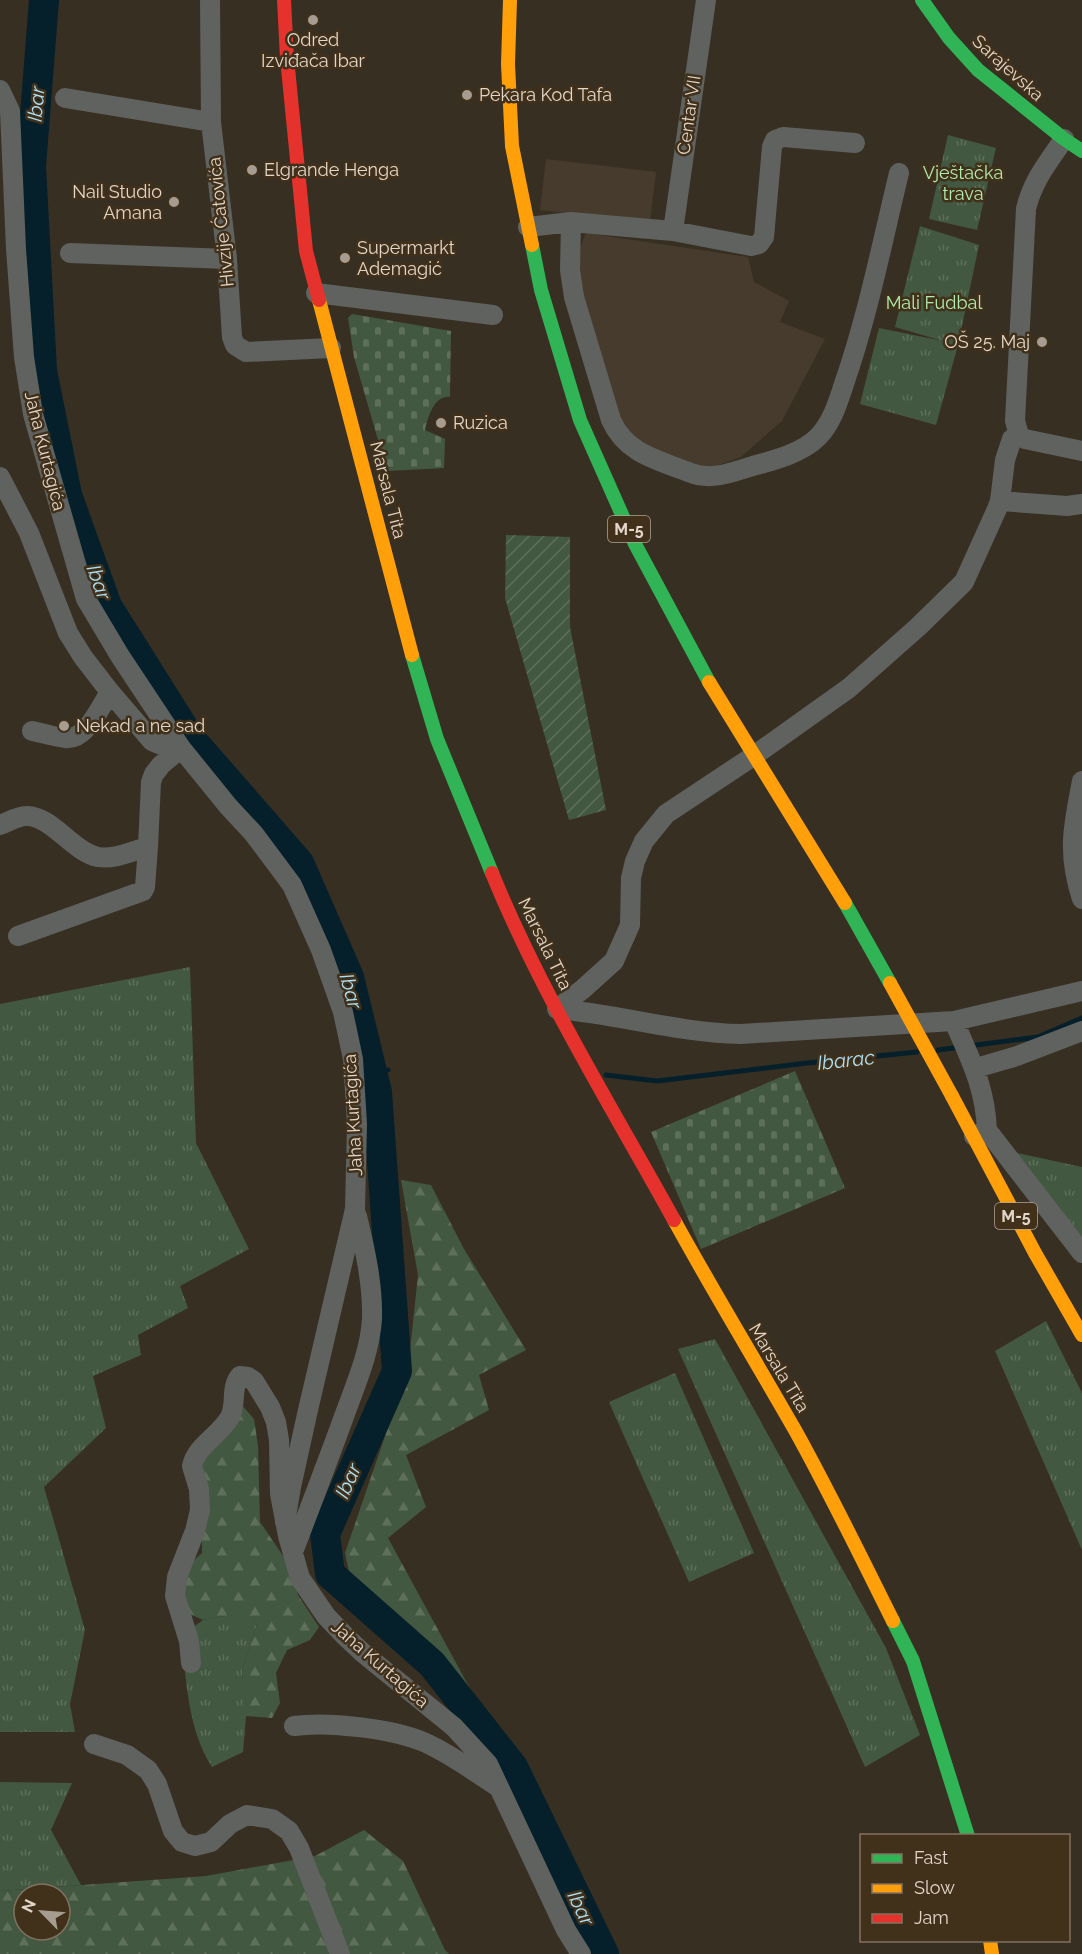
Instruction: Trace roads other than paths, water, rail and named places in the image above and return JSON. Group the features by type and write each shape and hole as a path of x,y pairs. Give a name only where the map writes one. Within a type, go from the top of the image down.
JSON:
{"street":[{"name":"Hivzije Ćatovića","path":"210,0 211,122 227,259 232,337 235,345 246,352 331,348"},
{"name":"Marsala Tita","path":"284,0 287,58 306,251 401,618 436,739 502,898 557,1009 716,1297 794,1429 913,1661 967,1834"},
{"name":"M-5","path":"510,0 508,64 511,133 541,290 580,420 635,544 703,672 830,876 952,1096 980,1133 1035,1253 1082,1335"},
{"path":"509,25 520,0"},
{"name":"Centar VII","path":"673,231 706,0"},
{"name":"Sarajevska","path":"922,0 949,38 978,70 1082,151"},
{"name":"Jaha Kurtagića","path":"0,90 10,111 16,249 24,357 33,414 86,599 120,656 181,748 228,807 254,834 292,885 321,950 343,1012 353,1059 357,1124 356,1209 371,1299 372,1319 369,1347 293,1552 300,1578 326,1616 363,1653 454,1727 488,1764 566,1930 581,1954"},
{"path":"65,98 211,122"},
{"path":"528,227 571,222 673,231 751,246 759,244 764,237 772,147 775,140 783,136 855,143"},
{"path":"1019,435 1015,421 1026,209 1030,191 1039,174 1064,139"},
{"path":"571,222 570,270 574,297 611,420 618,435 637,451 661,461 695,474 719,476 806,448 820,435 833,414 851,364 899,173"},
{"path":"70,253 227,259"},
{"path":"316,293 493,315"},
{"path":"1019,435 1048,445 1082,451"},
{"path":"557,1009 614,961 630,926 631,878 635,861 644,842 666,814 755,755 849,688 918,627 964,582 1000,501 1005,460 1012,440 1019,435"},
{"path":"0,477 29,533 68,633 83,657 152,741 181,748"},
{"path":"1000,501 1067,506 1082,504"},
{"path":"32,731 67,739 78,737 110,692"},
{"path":"18,936 143,891 153,774 181,748"},
{"path":"1082,780 1072,830 1074,873 1082,899"},
{"path":"0,825 24,816 33,816 86,852 110,858 148,847"},
{"path":"557,1009 595,1012 714,1033 741,1034 957,1027 1082,992"},
{"path":"957,1027 972,1061 987,1115 980,1133 1014,1162 1082,1254"},
{"path":"972,1061 1017,1056 1082,1031"},
{"name":"Jaha Kurtagića","path":"285,1522 300,1443 356,1209"},
{"path":"191,1663 189,1641 175,1596 177,1577 195,1531 200,1510 199,1489 192,1466 197,1454 231,1416 235,1404 235,1382 240,1376 254,1381 270,1407 276,1422 279,1440 279,1479 285,1522 293,1552"},
{"path":"294,1726 326,1724 407,1736 436,1749 500,1789"},
{"path":"94,1744 127,1755 148,1770 157,1784 173,1831 182,1842 195,1846 210,1842 230,1824 247,1815 272,1819 289,1831 299,1848 340,1954"}],"waterway":[{"name":"Ibar","path":"44,0 31,166 42,371 67,495 107,606 190,738 299,863 349,977 377,1092 397,1371 325,1534 330,1574 432,1664 513,1767 604,1954"},
{"name":"Ibarac","path":"938,1050 1038,1037 1082,1018"},
{"name":"Ibarac","path":"606,1075 657,1081 917,1052"},
{"name":"Ibarac","path":"373,1075 388,1070"}],"place":[{"name":"Odred Izviđača Ibar","path":"313,20"},
{"name":"Pekara Kod Tafa","path":"467,95"},
{"name":"Elgrande Henga","path":"252,170"},
{"name":"Nail Studio Amana","path":"174,202"},
{"name":"Supermarkt Ademagić","path":"345,258"},
{"name":"OŠ 25. Maj","path":"1042,342"},
{"name":"Ruzica","path":"441,423"},
{"name":"Nekad a ne sad","path":"64,726"}],"park label":[{"name":"Vještačka trava","path":"963,183"},
{"name":"Mali Fudbal","path":"934,303"}]}
